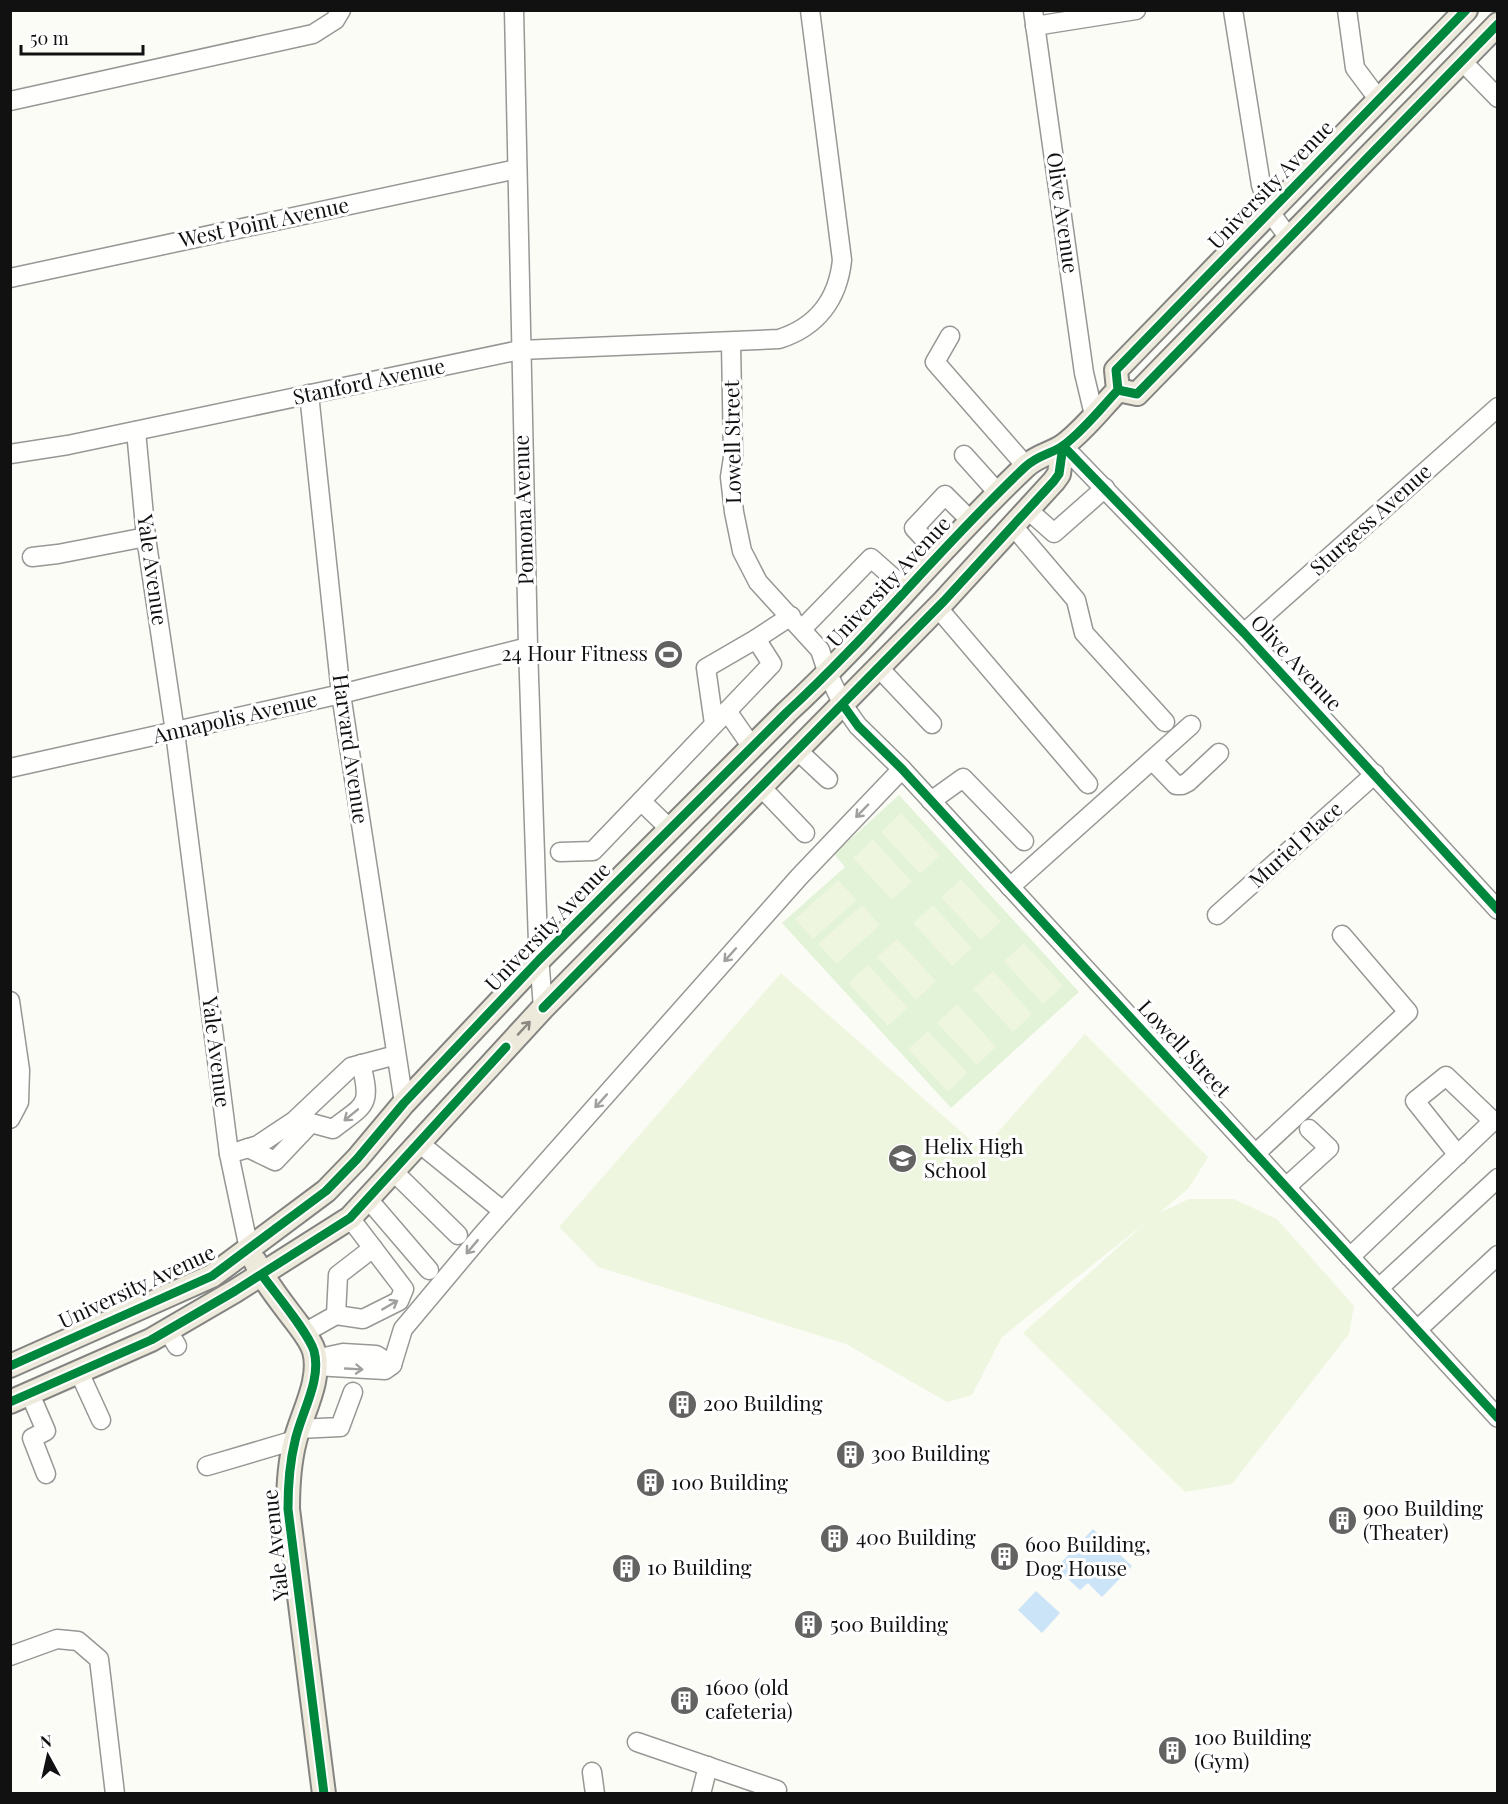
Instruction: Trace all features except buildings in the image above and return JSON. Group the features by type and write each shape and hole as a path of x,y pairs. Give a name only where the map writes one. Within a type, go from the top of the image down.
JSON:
{"main road":[{"name":"University Avenue","path":"10,1366 212,1276 326,1191 357,1159 404,1103 539,960 828,674 906,589 1026,466 1038,457 1063,446 1094,415 1118,390 1116,370 1466,10"},
{"path":"1118,390 1137,394 1497,24"},
{"path":"20,1398 79,1372 173,1339 262,1275 350,1218 543,1008 938,608 1059,474 1063,446"},
{"name":"Yale Avenue","path":"249,1249 262,1275 304,1333 313,1350 315,1362 313,1384 297,1435 288,1478 288,1509 324,1794"}],"street":[{"path":"10,101 312,34 335,20 341,10"},
{"name":"Pomona Avenue","path":"514,10 528,647 539,960 543,1008"},
{"path":"731,342 779,339 800,331 826,308 841,273 842,248 810,10"},
{"path":"1034,18 1136,10"},
{"path":"1233,10 1261,185 1270,212 1288,238"},
{"path":"1347,10 1355,68 1379,100"},
{"name":"Olive Avenue","path":"1034,18 1084,373 1094,415"},
{"path":"1462,61 1497,98"},
{"name":"West Point Avenue","path":"10,278 517,169"},
{"path":"950,336 934,362 1026,466"},
{"name":"Stanford Avenue","path":"10,454 53,448 520,350 731,342"},
{"name":"Lowell Street","path":"731,342 733,457 730,477 742,551 758,582 820,650 828,674 843,705 858,726 902,769 1497,1418"},
{"name":"Harvard Avenue","path":"309,394 341,694 404,1103"},
{"name":"Sturgess Avenue","path":"1244,633 1497,407"},
{"name":"Yale Avenue","path":"136,431 146,537 175,732 229,1154 249,1249"},
{"name":"Olive Avenue","path":"1063,446 1244,633 1497,910"},
{"path":"964,456 999,494"},
{"path":"1021,518 1054,532 1106,488"},
{"path":"939,555 914,528 945,495 972,522"},
{"path":"1021,518 1076,600 1084,633 1165,722"},
{"path":"32,557 146,537"},
{"path":"714,724 706,668 756,639 797,623 871,558 906,589"},
{"path":"938,608 1088,784"},
{"path":"560,852 593,851 772,664 756,639"},
{"name":"Annapolis Avenue","path":"10,768 341,694 528,647"},
{"path":"879,668 932,724"},
{"path":"727,711 752,747"},
{"path":"1010,887 1191,725"},
{"path":"798,751 828,779"},
{"path":"1152,759 1176,784 1182,785 1219,753"},
{"path":"315,1362 385,1370 392,1365 403,1329 503,1212 799,877 902,769"},
{"name":"Muriel Place","path":"1217,915 1375,774"},
{"path":"931,801 963,778 1024,841"},
{"path":"761,787 805,833"},
{"path":"641,801 670,830"},
{"path":"1255,1154 1408,1012 1342,935"},
{"path":"10,1001 20,1070 20,1102 10,1119"},
{"path":"229,1154 258,1144 294,1120 351,1067 396,1055"},
{"path":"248,1148 275,1161 311,1123 333,1129 364,1105 368,1088 362,1064"},
{"path":"1286,1187 1329,1148 1309,1129"},
{"path":"419,1143 503,1212"},
{"path":"1350,1257 1458,1155"},
{"path":"393,1171 458,1235"},
{"path":"1379,1288 1497,1178"},
{"path":"368,1198 429,1270"},
{"path":"304,1333 336,1315 363,1319 399,1301 404,1289 350,1218"},
{"path":"336,1315 338,1275 372,1248"},
{"path":"1416,1330 1497,1255"},
{"path":"79,1372 101,1420"},
{"path":"207,1466 297,1435 340,1427 352,1392"},
{"path":"20,1398 46,1431 32,1438 46,1474"},
{"path":"10,1656 57,1639 78,1641 99,1659 115,1794"},
{"path":"637,1742 777,1790 775,1794"},
{"path":"701,1794 708,1766"},
{"path":"592,1772 595,1794"}],"green space":[{"path":"899,795 1079,992 951,1108 782,923 845,867 834,854"},
{"path":"901,813 940,856 920,874 881,832"},
{"path":"873,839 912,882 892,900 853,858"},
{"path":"961,879 1001,922 981,940 941,897"},
{"path":"838,880 857,900 813,939 795,919"},
{"path":"862,905 880,925 837,964 818,944"},
{"path":"933,905 972,948 952,966 913,923"},
{"path":"897,939 936,981 916,1000 877,957"},
{"path":"1024,943 1063,986 1043,1004 1004,961"},
{"path":"868,965 908,1008 888,1026 848,983"},
{"path":"993,971 1032,1014 1013,1032 973,989"},
{"path":"781,973 982,1150 1085,1034 1208,1157 1189,1188 1159,1213 1189,1199 1234,1199 1277,1219 1354,1306 1349,1334 1232,1484 1185,1492 1023,1333 1145,1223 1002,1337 972,1395 947,1402 846,1344 598,1267 559,1227"},
{"path":"957,1004 996,1047 977,1065 937,1023"},
{"path":"928,1031 968,1073 948,1092 908,1049"}],"water":[{"path":"1093,1529 1132,1566 1102,1597 1088,1583 1080,1590 1056,1568"},
{"path":"1036,1591 1060,1613 1042,1633 1018,1610"}],"cycle path":[{"path":"10,1366 212,1276 326,1191 357,1159 404,1103 539,960 818,683 994,497 1030,463 1064,445 1085,426 1118,390 1116,370 1466,10"},
{"path":"1118,390 1137,394 1498,24"},
{"path":"1063,446 1244,633 1498,910"},
{"path":"543,1008 944,601 1054,481 1059,474 1063,446"},
{"path":"843,705 858,726 902,769 1498,1418"},
{"path":"10,1402 151,1340 235,1291 350,1218 506,1047"},
{"path":"262,1275 311,1343 316,1362 313,1385 293,1450 289,1475 288,1509 324,1794"}],"place":[{"name":"24 Hour Fitness","path":"669,654"},
{"name":"Helix High School","path":"903,1159"},
{"name":"200 Building","path":"682,1404"},
{"name":"300 Building","path":"850,1454"},
{"name":"100 Building","path":"650,1483"},
{"name":"900 Building (Theater)","path":"1342,1521"},
{"name":"400 Building","path":"835,1538"},
{"name":"600 Building, Dog House","path":"1004,1557"},
{"name":"10 Building","path":"626,1568"},
{"name":"500 Building","path":"809,1625"},
{"name":"1600 (old cafeteria)","path":"684,1700"},
{"name":"100 Building (Gym)","path":"1173,1750"}]}
